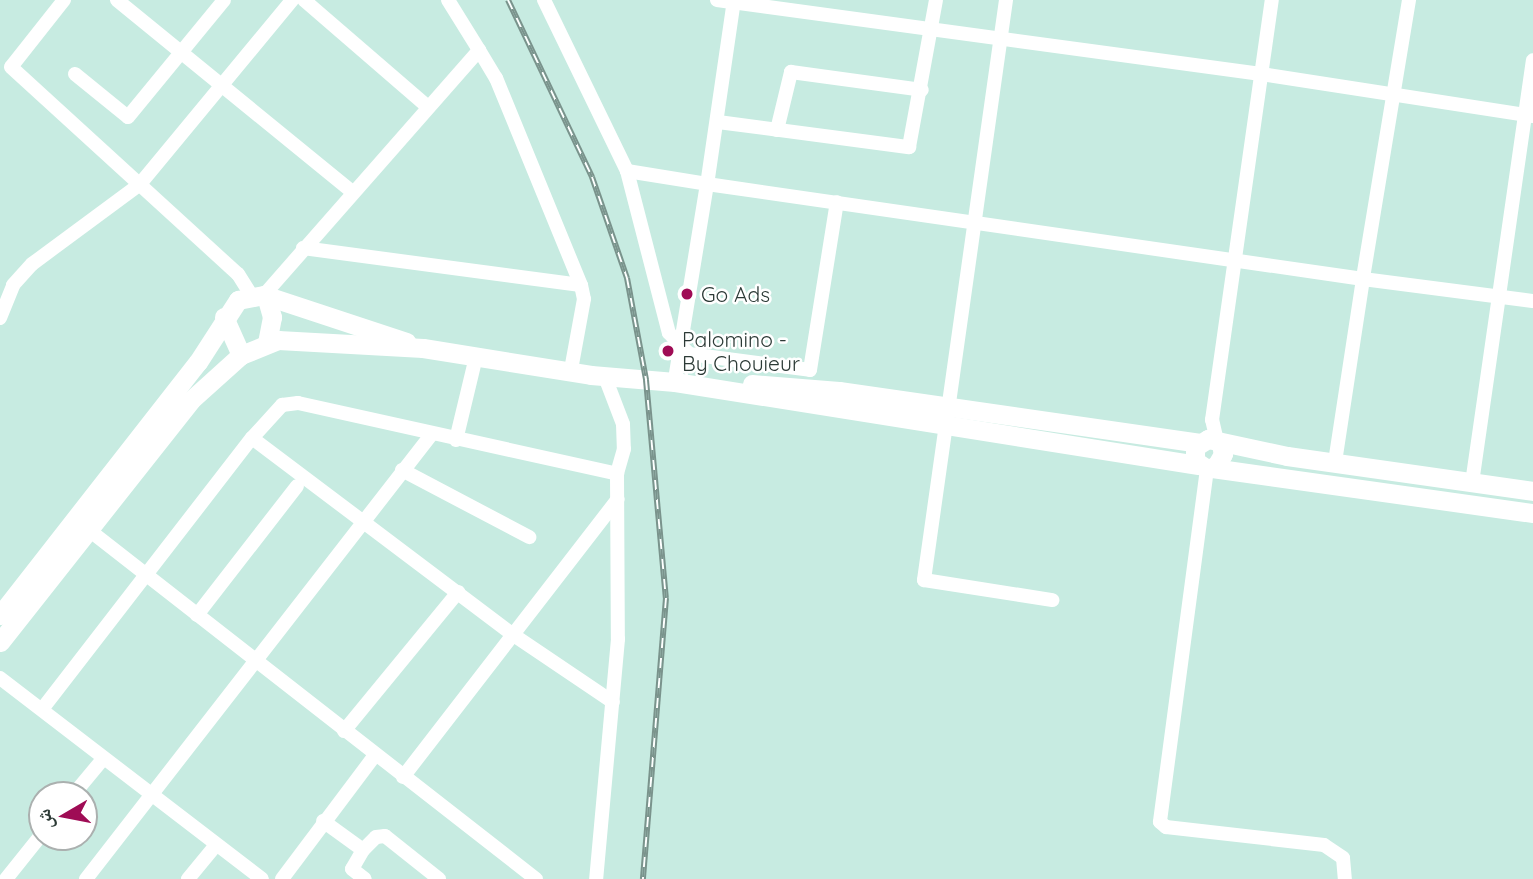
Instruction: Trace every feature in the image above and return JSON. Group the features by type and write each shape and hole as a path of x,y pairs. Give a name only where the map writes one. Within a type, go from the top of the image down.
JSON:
{"main road":[{"path":"261,295 272,317 267,342"},
{"path":"0,615 198,362 224,317 238,300 261,295 424,348"},
{"path":"224,317 241,355"},
{"path":"0,642 191,400 241,355 267,342 291,339 424,348 604,377 808,388"},
{"path":"570,370 604,365 808,388 1206,467 1533,513"},
{"path":"949,417 1209,443 1533,491"},
{"path":"1206,467 1194,451 1209,443"},
{"path":"1206,467 1222,459 1209,443"}],"street":[{"path":"64,0 11,67 261,295 479,50"},
{"path":"117,0 351,191"},
{"path":"75,74 128,117 224,0"},
{"path":"0,318 13,285 32,264 140,184 225,86 292,0"},
{"path":"304,0 427,106"},
{"path":"449,0 496,78 581,285 584,299 570,370"},
{"path":"544,0 627,171 669,333 680,349 808,388 837,202"},
{"path":"717,0 1261,74 1529,116"},
{"path":"718,122 907,148 913,142 936,0"},
{"path":"1006,0 972,221 949,417 924,580 1052,600"},
{"path":"1209,443 1272,0"},
{"path":"1335,463 1409,0"},
{"path":"676,373 718,122 734,1"},
{"path":"1472,483 1529,116 1533,60"},
{"path":"778,130 786,77 791,72 922,90"},
{"path":"627,171 1363,279 1533,301"},
{"path":"303,248 581,285"},
{"path":"456,440 476,357"},
{"path":"596,879 613,702 620,589 617,474 624,449 623,424 604,377"},
{"path":"43,708 275,409 298,403 431,435 617,474"},
{"path":"86,879 431,435"},
{"path":"252,438 514,636 613,702"},
{"path":"1206,467 1160,822 1166,827 1324,845 1343,858 1345,879"},
{"path":"402,470 529,537"},
{"path":"197,615 297,486"},
{"path":"403,777 618,499"},
{"path":"89,530 536,879"},
{"path":"344,731 458,592"},
{"path":"0,678 43,708 103,759 262,879"},
{"path":"282,879 374,755"},
{"path":"85,781 103,759"},
{"path":"323,821 363,850"},
{"path":"365,879 352,869 363,850 384,836 439,879"},
{"path":"188,879 216,845"},
{"path":"6,879 28,851"}],"railway":[{"path":"508,0 592,177 627,278 646,380 666,598 643,879"}],"place":[{"name":"Go Ads","path":"687,294"},
{"name":"Palomino - By Chouieur","path":"668,351"}]}
